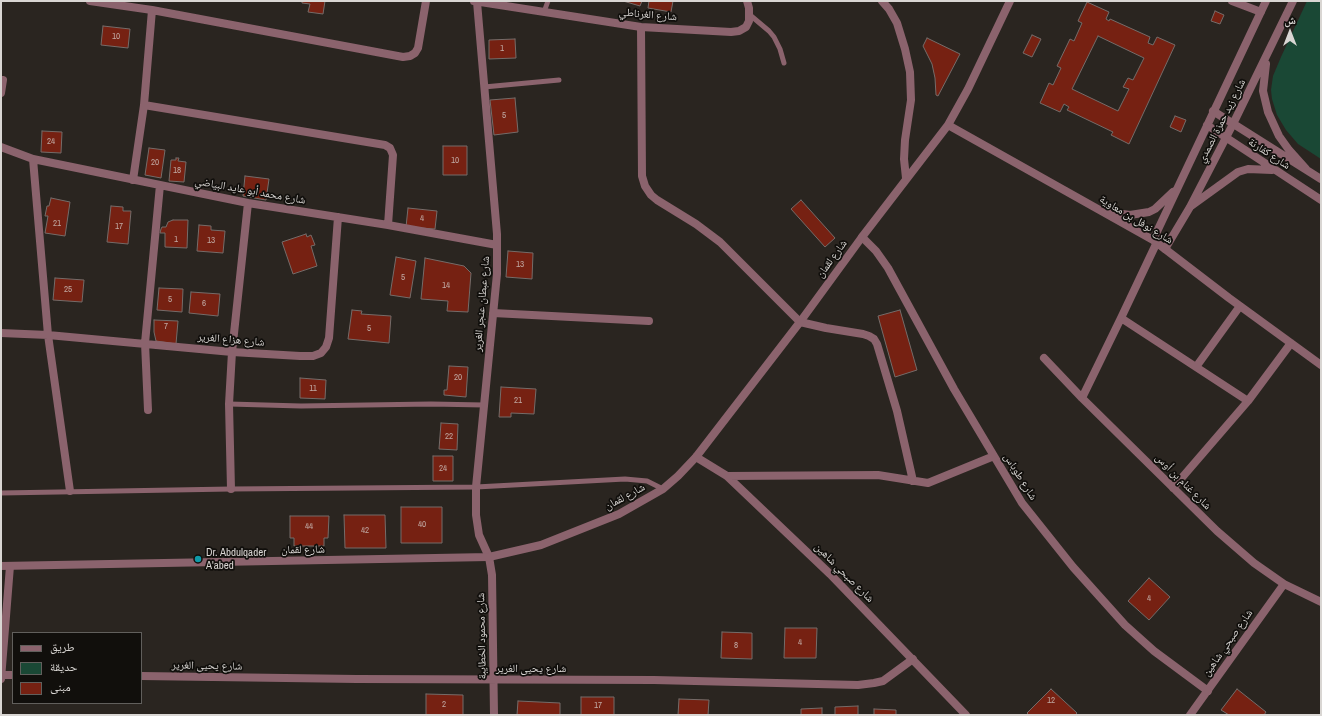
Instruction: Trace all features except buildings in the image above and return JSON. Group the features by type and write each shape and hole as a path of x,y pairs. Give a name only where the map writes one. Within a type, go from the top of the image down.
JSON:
{"street":[{"path":"90,1 152,10 403,57 410,56 415,53 418,48 426,1"},
{"name":"شارع الغرناطي","path":"475,1 641,27 731,32 739,31 746,27 750,15"},
{"name":"شارع عبطان عنجر الغرير","path":"475,1 495,207 497,246 497,274 476,487 476,515 479,535 489,557"},
{"path":"748,1 750,15"},
{"path":"882,1 889,8 897,23 910,72 911,100 905,140 904,159 906,178"},
{"name":"شارع لقمان","path":"1,566 489,557 540,545 619,514 663,489 696,457 800,322 906,178 948,125 968,89 1010,1"},
{"path":"1232,1 1261,12"},
{"name":"شارع زيد حمزة الصمدي","path":"1082,398 1121,318 1206,125 1266,1"},
{"name":"شارع زيد حمزة الصمدي","path":"1165,249 1190,207 1226,138 1293,1"},
{"path":"133,180 144,105 152,10"},
{"path":"641,27 642,176 645,186 651,195 657,200 696,224 720,242 800,322 863,334 869,336 877,344 897,412 913,482"},
{"path":"1268,53 1264,74 1263,91 1265,102 1279,136 1306,169"},
{"path":"1,93 3,80"},
{"path":"144,105 385,145 390,148 393,155 388,225"},
{"name":"شارع كفارنة","path":"1213,111 1321,179"},
{"name":"شارع نوفل بن معاوية","path":"948,125 1155,241 1240,306 1321,365"},
{"name":"شارع كفارنة","path":"1206,125 1321,200"},
{"name":"شارع محمد أبو عايد البياضي","path":"1,147 33,159 248,203 388,225 497,246"},
{"path":"33,159 48,335 70,491"},
{"path":"1190,207 1238,172 1248,169 1274,170"},
{"path":"148,410 145,343 160,185"},
{"path":"1101,211 1130,215 1149,212 1166,200 1177,188"},
{"path":"231,489 229,404 232,352 248,203"},
{"name":"شارع هزاع الغرير","path":"1,333 48,335 232,352 300,356 312,356 321,353 326,347 329,338 338,217"},
{"name":"شارع طوباس","path":"862,237 876,251 888,268 954,389 1022,503 1083,579 1125,625 1154,651 1208,691"},
{"path":"1196,367 1240,306"},
{"path":"493,313 649,321"},
{"path":"1121,318 1248,401"},
{"path":"1173,488 1248,401 1291,343"},
{"name":"شارع غنام بن أوس","path":"1044,358 1082,398 1222,536 1254,563 1284,584 1321,602"},
{"path":"727,476 878,475 913,482 928,483 994,456"},
{"name":"شارع صبحي شاهين","path":"696,457 727,476 830,574 966,715"},
{"name":"شارع محمود الخطايبة","path":"489,557 493,592 494,715"},
{"path":"1,679 10,566"},
{"name":"شارع صبحي شاهين","path":"1190,715 1284,584"},
{"name":"شارع يحيى الغرير","path":"142,676 357,679 654,680 858,685 883,680 913,659"}],"lane":[{"path":"544,12 548,1"},
{"path":"750,15 774,37 780,49 784,63"},
{"path":"484,87 559,80"},
{"path":"229,404 301,406 431,404 484,405"},
{"path":"1,493 476,487 625,478 647,482 663,489"}],"green space":[{"path":"1307,1 1321,1 1321,159 1298,144 1286,130 1277,115 1271,90 1273,76"}],"place":[{"name":"Dr. Abdulqader A'abed","path":"198,559"}]}
